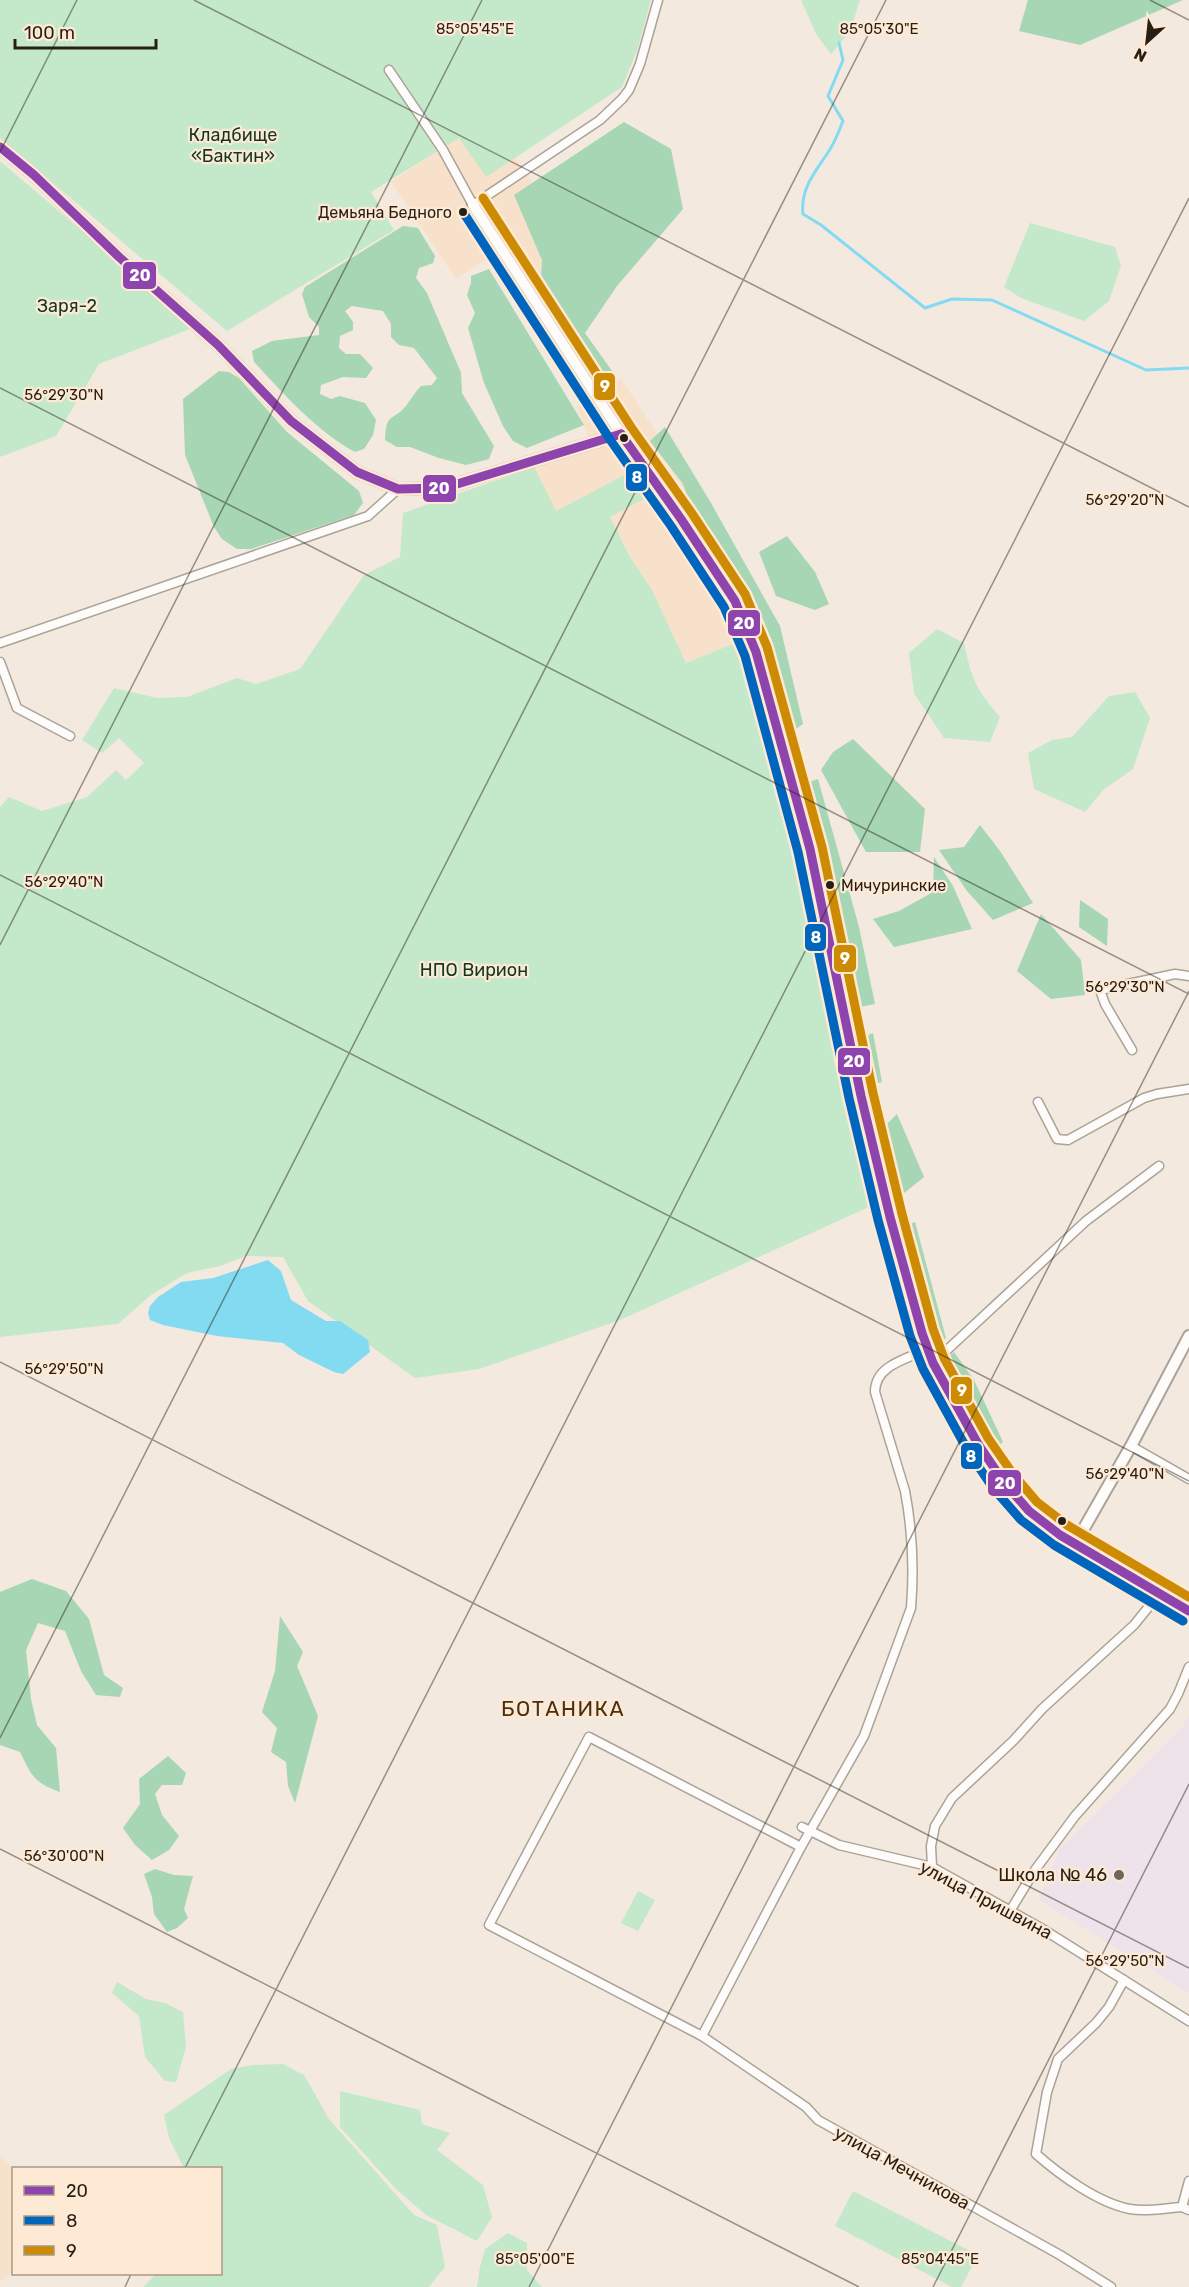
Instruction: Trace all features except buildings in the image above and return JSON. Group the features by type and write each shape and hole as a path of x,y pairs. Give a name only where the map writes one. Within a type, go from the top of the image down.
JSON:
{"street":[{"path":"472,205 600,120 622,99 629,90 640,64 658,0"},
{"path":"389,70 442,150 472,205 621,434 735,601 756,652 810,849 861,1096 890,1217 933,1363 962,1417 1003,1481 1029,1511 1075,1544 1189,1611"},
{"path":"0,147 34,175 119,257 218,345 291,421 357,472 398,489 444,488 621,434"},
{"path":"0,643 368,516 398,489"},
{"path":"0,662 17,708 70,736"},
{"path":"1132,1050 1105,1004 1100,990 1174,974 1189,976"},
{"path":"1038,1102 1057,1139 1068,1140 1144,1098 1189,1089"},
{"path":"933,1363 1086,1221 1159,1166"},
{"path":"1075,1544 1131,1446 1189,1336"},
{"path":"702,2036 801,1848 806,1829 864,1736 911,1608 908,1506 875,1392 875,1384 878,1374 885,1368 928,1349"},
{"path":"1131,1446 1189,1479"},
{"path":"932,1867 931,1846 935,1826 952,1798 1013,1741 1042,1709 1134,1625 1156,1592"},
{"path":"1010,1911 1035,1870 1075,1816 1170,1709 1189,1667"},
{"name":"улица Мечникова","path":"801,1848 589,1737 489,1925 702,2036 791,2096 818,2120 1060,2255 1111,2287"},
{"name":"улица Пришвина","path":"806,1829 838,1845 932,1867 1041,1928 1189,2021"},
{"path":"1124,1980 1109,2007 1096,2023 1058,2059 1047,2092 1036,2154 1098,2198 1132,2209 1185,2208 1189,2181"}],"shaded area":[{"path":"463,134 515,157 548,206 525,221 590,319 551,344 492,256 456,279 391,182"},
{"path":"621,379 699,497 672,519 705,566 738,642 686,663 652,590 630,557 610,517 555,511 534,467 592,447 577,406"},
{"name":"Школа № 46","path":"1189,1715 1189,1993 1039,1900 1059,1850 1184,1725"},
{"path":"0,2154 12,2169 12,2272 0,2282"}],"green space":[{"name":"Кладбище «Бактин»","path":"0,0 651,0 637,51 622,87 486,177 459,138 371,192 394,230 227,331 0,138"},
{"path":"801,0 860,0 850,31 831,54 816,34"},
{"path":"1028,0 1183,0 1080,45 1019,31"},
{"path":"624,122 671,149 683,209 617,286 585,333 612,371 598,384 540,293 542,260 514,195"},
{"name":"Заря-2","path":"0,161 195,327 99,364 56,436 0,457"},
{"path":"1030,223 1115,247 1121,266 1109,301 1084,321 1021,298 1004,287"},
{"path":"403,226 418,228 435,256 433,263 419,268 416,278 427,293 461,373 462,393 494,446 489,459 466,465 410,447 397,447 385,440 388,421 406,406 421,386 432,385 437,378 414,348 399,345 391,337 391,324 383,311 352,306 345,311 353,322 353,330 340,336 339,348 346,354 360,354 373,368 366,378 343,377 321,385 320,394 331,399 340,396 365,403 376,420 373,435 364,449 355,452 327,433 301,411 254,362 252,351 272,341 319,335 319,327 309,317 302,294 305,287"},
{"path":"489,269 584,425 527,448 513,441 503,426 484,383 468,328 475,313 467,295 471,276"},
{"path":"219,371 229,372 239,378 287,432 359,491 363,503 354,515 251,549 237,549 222,539 214,527 185,455 183,399"},
{"path":"665,427 711,503 780,626 803,724 786,736 755,624 733,578 696,521 683,484 650,441"},
{"name":"НПО Вирион","path":"534,467 556,511 632,471 651,495 610,517 630,557 652,590 686,663 738,642 800,841 871,1206 620,1320 479,1369 415,1378 308,1301 283,1257 246,1256 220,1266 187,1273 151,1295 118,1324 0,1337 0,807 9,797 42,811 87,797 116,770 126,780 144,763 119,738 102,753 82,740 114,688 157,698 187,697 237,678 256,684 300,669 364,575 400,557 403,513"},
{"path":"787,536 815,572 829,604 815,610 776,596 759,552"},
{"path":"937,629 964,643 969,666 976,683 1000,717 990,742 944,738 914,693 909,653"},
{"path":"1135,692 1150,718 1133,769 1103,790 1085,812 1034,789 1028,753 1052,740 1072,737 1109,696"},
{"path":"853,739 925,809 920,852 866,852 821,770 833,752"},
{"path":"818,779 859,927 875,1004 855,1008 808,814 809,782"},
{"path":"980,825 1000,851 1033,903 993,920 967,891 939,850 964,847"},
{"path":"934,857 953,886 972,929 894,947 873,919 899,911 933,892"},
{"path":"1080,900 1108,919 1107,946 1079,927"},
{"path":"1041,914 1081,960 1085,995 1051,999 1017,971"},
{"path":"873,1033 882,1082 865,1087 855,1041"},
{"path":"897,1114 924,1177 898,1198 882,1129"},
{"path":"915,1222 946,1338 933,1349 905,1258 901,1227"},
{"path":"954,1352 974,1380 1003,1442 993,1452 941,1365"},
{"path":"32,1579 66,1591 89,1619 104,1675 123,1688 120,1697 96,1695 81,1671 65,1631 38,1623 26,1650 31,1699 37,1725 56,1748 60,1792 44,1785 34,1777 20,1752 0,1745 0,1592"},
{"path":"280,1616 303,1652 297,1666 318,1716 295,1803 288,1786 286,1762 271,1752 277,1728 262,1712 275,1671"},
{"path":"168,1756 186,1773 182,1785 162,1785 155,1794 162,1815 179,1836 169,1850 152,1860 135,1845 123,1828 140,1804 139,1779"},
{"path":"155,1869 174,1875 193,1876 184,1909 188,1918 177,1928 167,1932 154,1914 152,1897 144,1874"},
{"path":"638,1891 655,1900 638,1931 621,1923"},
{"path":"117,1982 146,1999 165,2003 183,2012 186,2047 176,2082 165,2081 145,2057 139,2016 112,1993"},
{"path":"283,2064 304,2075 329,2119 414,2215 437,2225 445,2267 429,2287 143,2287 155,2275 222,2275 222,2167 184,2167 169,2138 164,2115 231,2069 253,2065"},
{"path":"340,2091 420,2110 422,2124 450,2133 437,2150 483,2185 492,2217 477,2241 426,2215 396,2189 340,2127"},
{"path":"853,2191 978,2255 961,2287 952,2287 835,2226"},
{"path":"508,2233 527,2243 527,2270 542,2287 477,2287 485,2249"}],"water":[{"path":"268,1260 281,1271 291,1300 326,1321 340,1321 368,1340 370,1352 343,1374 299,1355 283,1343 217,1336 163,1325 150,1320 148,1313 150,1306 158,1297 181,1282 213,1278"}],"waterway":[{"path":"839,43 843,60 828,96 843,121 833,144 806,188 803,214 821,225 925,308 952,299 992,300 1146,370 1189,368"}],"transit line":[{"name":"20","path":"0,147 34,175 119,257 218,345 291,421 357,472 398,489 444,488 621,434"},
{"name":"9","path":"483,198 631,427 745,594 767,647 822,847 873,1093 902,1214 933,1329 944,1358 988,1438 1013,1474 1037,1502 1067,1525 1189,1597"},
{"name":"8","path":"463,212 611,441 724,607 745,656 798,852 849,1098 878,1220 910,1336 923,1369 968,1451 993,1488 1021,1520 1054,1545 1183,1621"},
{"name":"20","path":"621,434 735,601 756,652 810,849 861,1096 890,1217 922,1333 933,1363 978,1444 1003,1481 1029,1511 1060,1535 1189,1611"}],"place":[{"name":"Демьяна Бедного","path":"463,212"},
{"name":"Мичуринские","path":"830,885"},
{"name":"Школа № 46","path":"1119,1875"}],"district":[{"name":"БОТАНИКА","path":"563,1708"}]}
